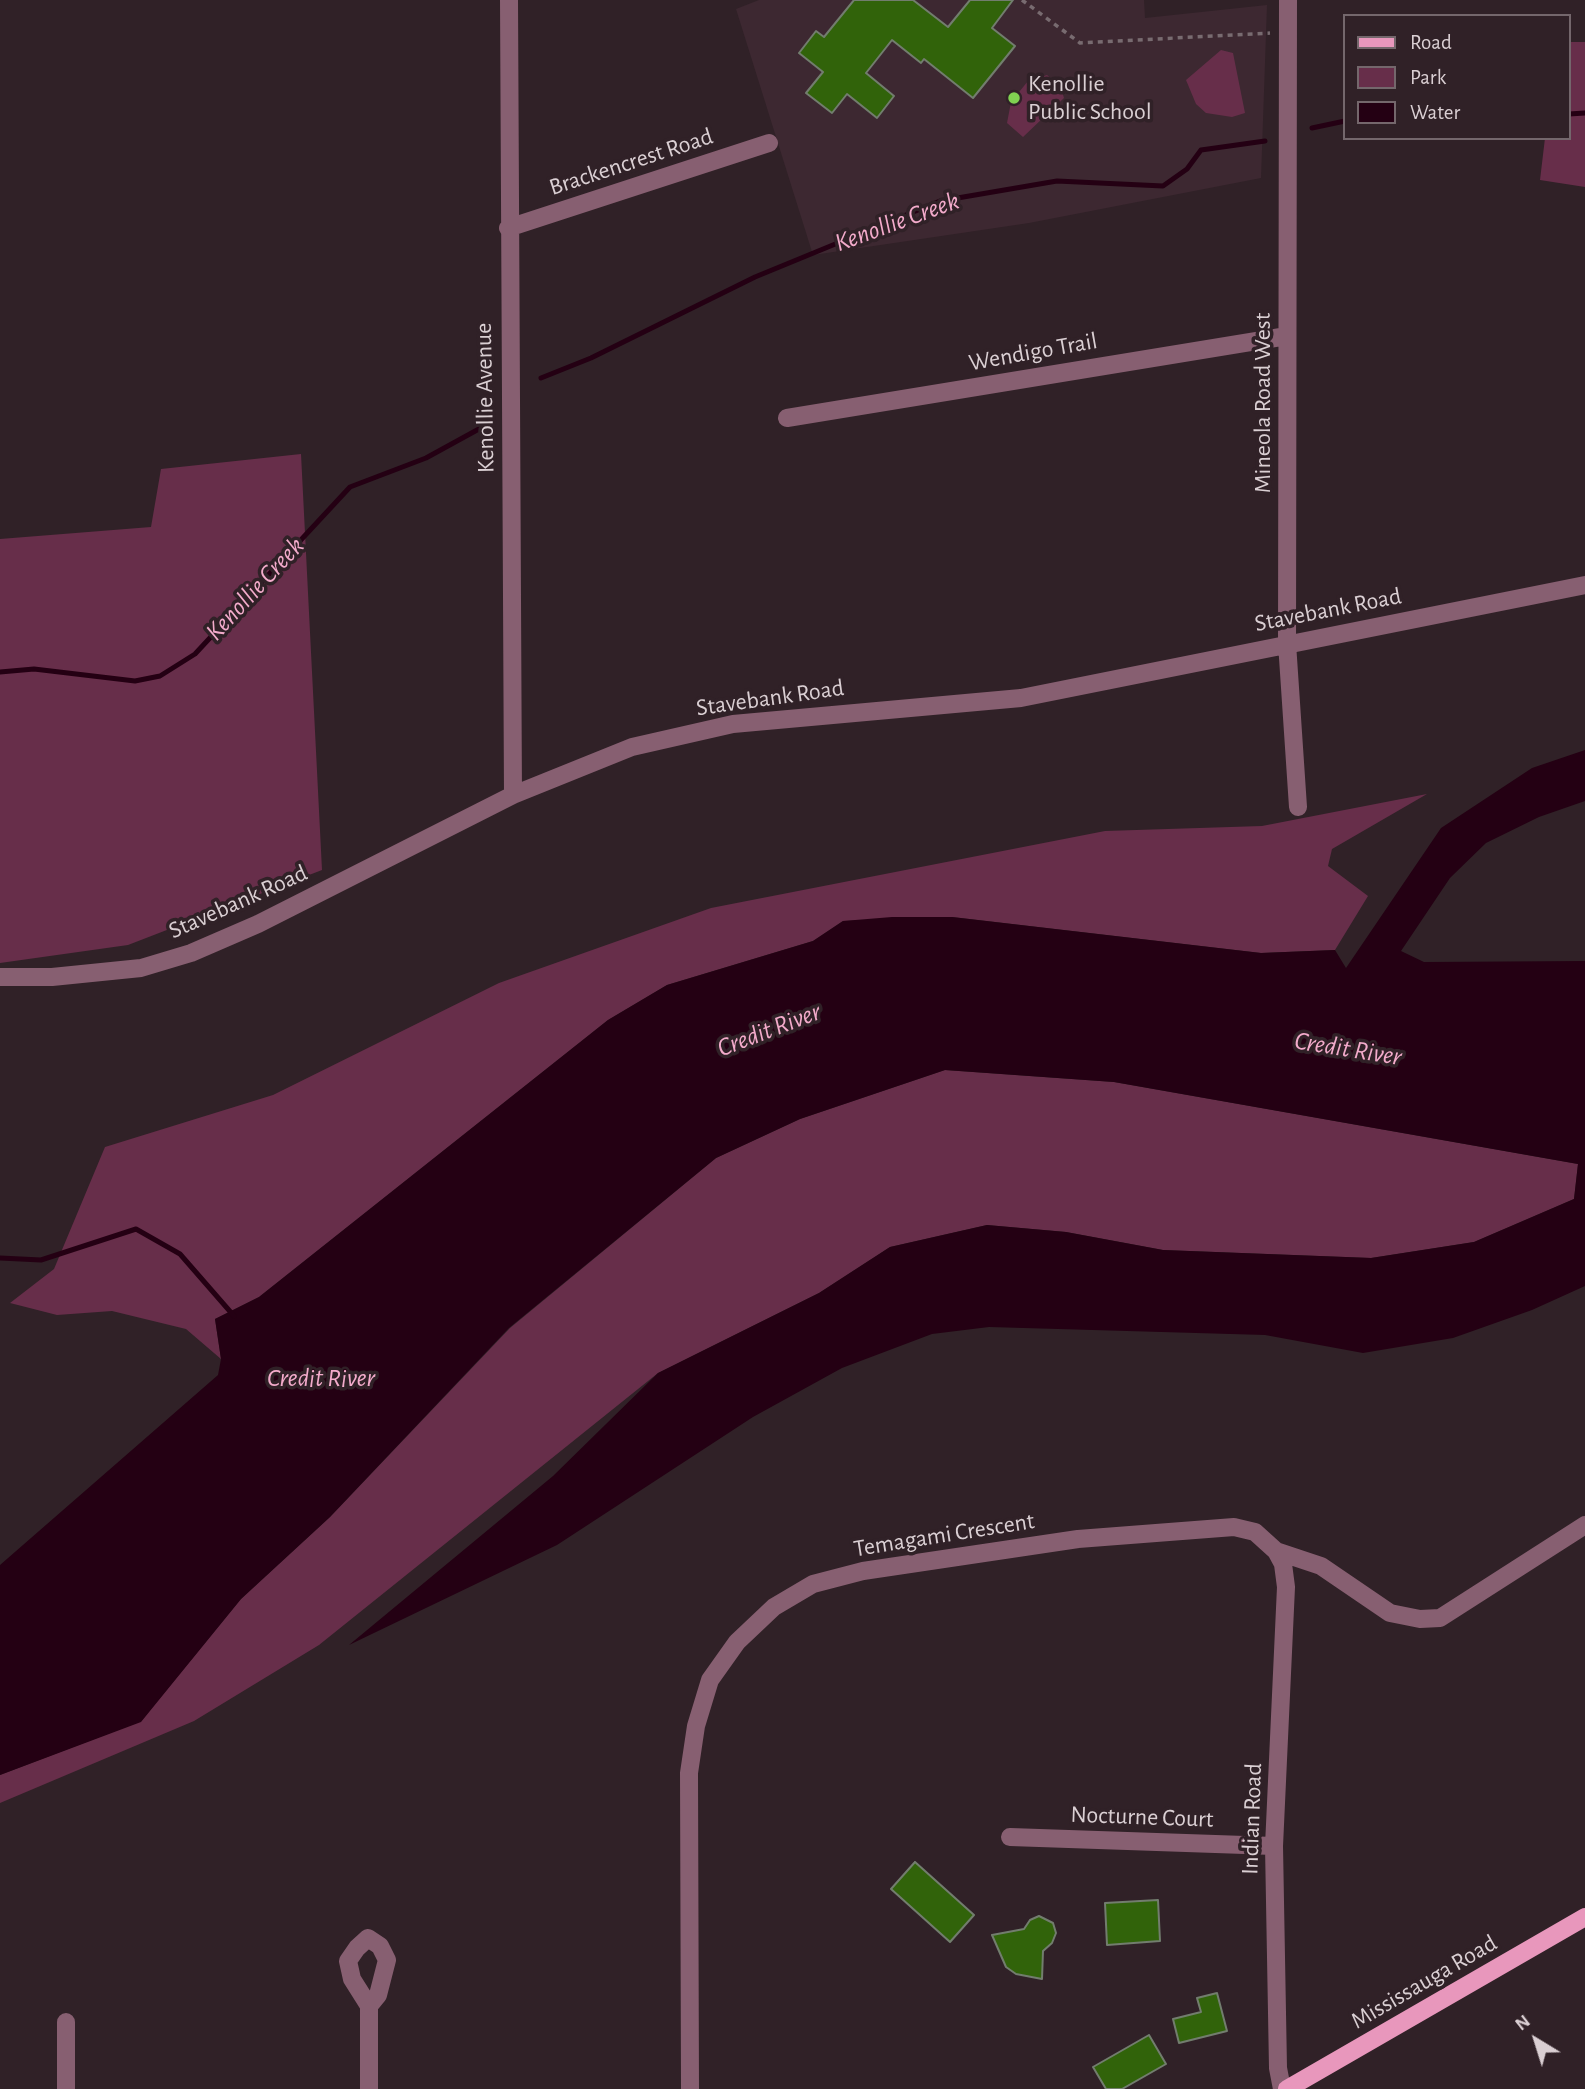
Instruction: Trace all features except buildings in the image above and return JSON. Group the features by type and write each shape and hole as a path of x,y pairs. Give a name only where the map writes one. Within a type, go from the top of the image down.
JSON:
{"main road":[{"name":"Mississauga Road","path":"1284,2089 1585,1917"}],"street":[{"name":"Kenollie Avenue","path":"509,0 508,228 513,795"},
{"name":"Mineola Road West","path":"1288,0 1287,643 1298,807"},
{"name":"Brackencrest Road","path":"508,228 769,143"},
{"name":"Wendigo Trail","path":"787,418 1287,336"},
{"name":"Stavebank Road","path":"0,977 52,977 141,968 191,953 258,924 513,795 632,747 733,724 1021,698 1585,585"},
{"name":"Temagami Crescent","path":"690,2089 689,1773 696,1726 710,1680 737,1642 774,1607 813,1584 863,1572 1078,1539 1234,1527 1255,1532 1276,1551 1321,1566 1390,1613 1420,1619 1440,1618 1585,1525"},
{"name":"Indian Road","path":"1276,1551 1283,1564 1286,1587 1274,1846 1278,2068 1284,2089"},
{"name":"Nocturne Court","path":"1010,1837 1274,1846"},
{"path":"369,2006 369,2089"},
{"path":"66,2022 66,2089"}],"path":[{"path":"1022,0 1080,43 1270,33"}],"shaded area":[{"name":"Kenollie Public School","path":"759,0 1144,0 1145,18 1267,5 1261,178 1029,223 813,255 736,9"}],"green space":[{"path":"1571,42 1585,42 1585,187 1540,180 1545,140 1571,140"},
{"path":"1221,50 1233,53 1245,113 1232,117 1206,113 1196,104 1186,80"},
{"path":"1047,75 1061,88 1064,98 1023,137 1007,123 1011,102 1028,81"},
{"path":"301,454 322,870 128,945 0,963 0,539 151,527 161,469"},
{"path":"1427,794 1332,849 1328,866 1368,896 1335,950 1261,953 952,917 843,921 813,941 667,985 608,1020 259,1297 215,1319 221,1359 186,1329 112,1311 57,1315 10,1303 54,1269 105,1147 273,1095 499,983 711,908 1105,831 1262,826"},
{"path":"945,1070 1114,1082 1578,1164 1574,1199 1474,1242 1371,1258 1163,1250 1066,1232 987,1225 890,1247 819,1293 658,1373 319,1645 194,1721 0,1803 0,1775 141,1721 241,1599 330,1517 510,1328 716,1158 800,1119"}],"water":[{"name":"Credit River","path":"1585,750 1585,801 1539,817 1486,843 1450,878 1401,951 1424,962 1585,961 1585,1286 1532,1310 1453,1338 1363,1353 1265,1335 989,1327 932,1334 842,1368 753,1417 557,1545 349,1645 553,1476 658,1373 819,1293 890,1247 987,1225 1066,1232 1163,1250 1371,1258 1474,1242 1574,1199 1578,1164 1114,1082 945,1070 800,1119 716,1158 509,1328 330,1517 241,1599 141,1722 0,1775 0,1565 218,1375 221,1359 215,1319 259,1297 608,1020 667,985 813,941 843,921 892,917 952,917 1261,953 1335,950 1346,968 1441,828 1532,768"}],"waterway":[{"name":"Kenollie Creek","path":"1571,114 1585,113"},
{"name":"Kenollie Creek","path":"1312,128 1344,121"},
{"name":"Kenollie Creek","path":"541,378 591,358 755,277 940,201 1057,181 1163,186 1187,169 1201,150 1265,141"},
{"name":"Kenollie Creek","path":"0,672 34,669 135,681 160,676 195,654 350,487 426,458 488,424"},
{"path":"0,1258 41,1260 136,1229 180,1254 234,1316"}],"place":[{"name":"Kenollie Public School","path":"1014,98"}]}
